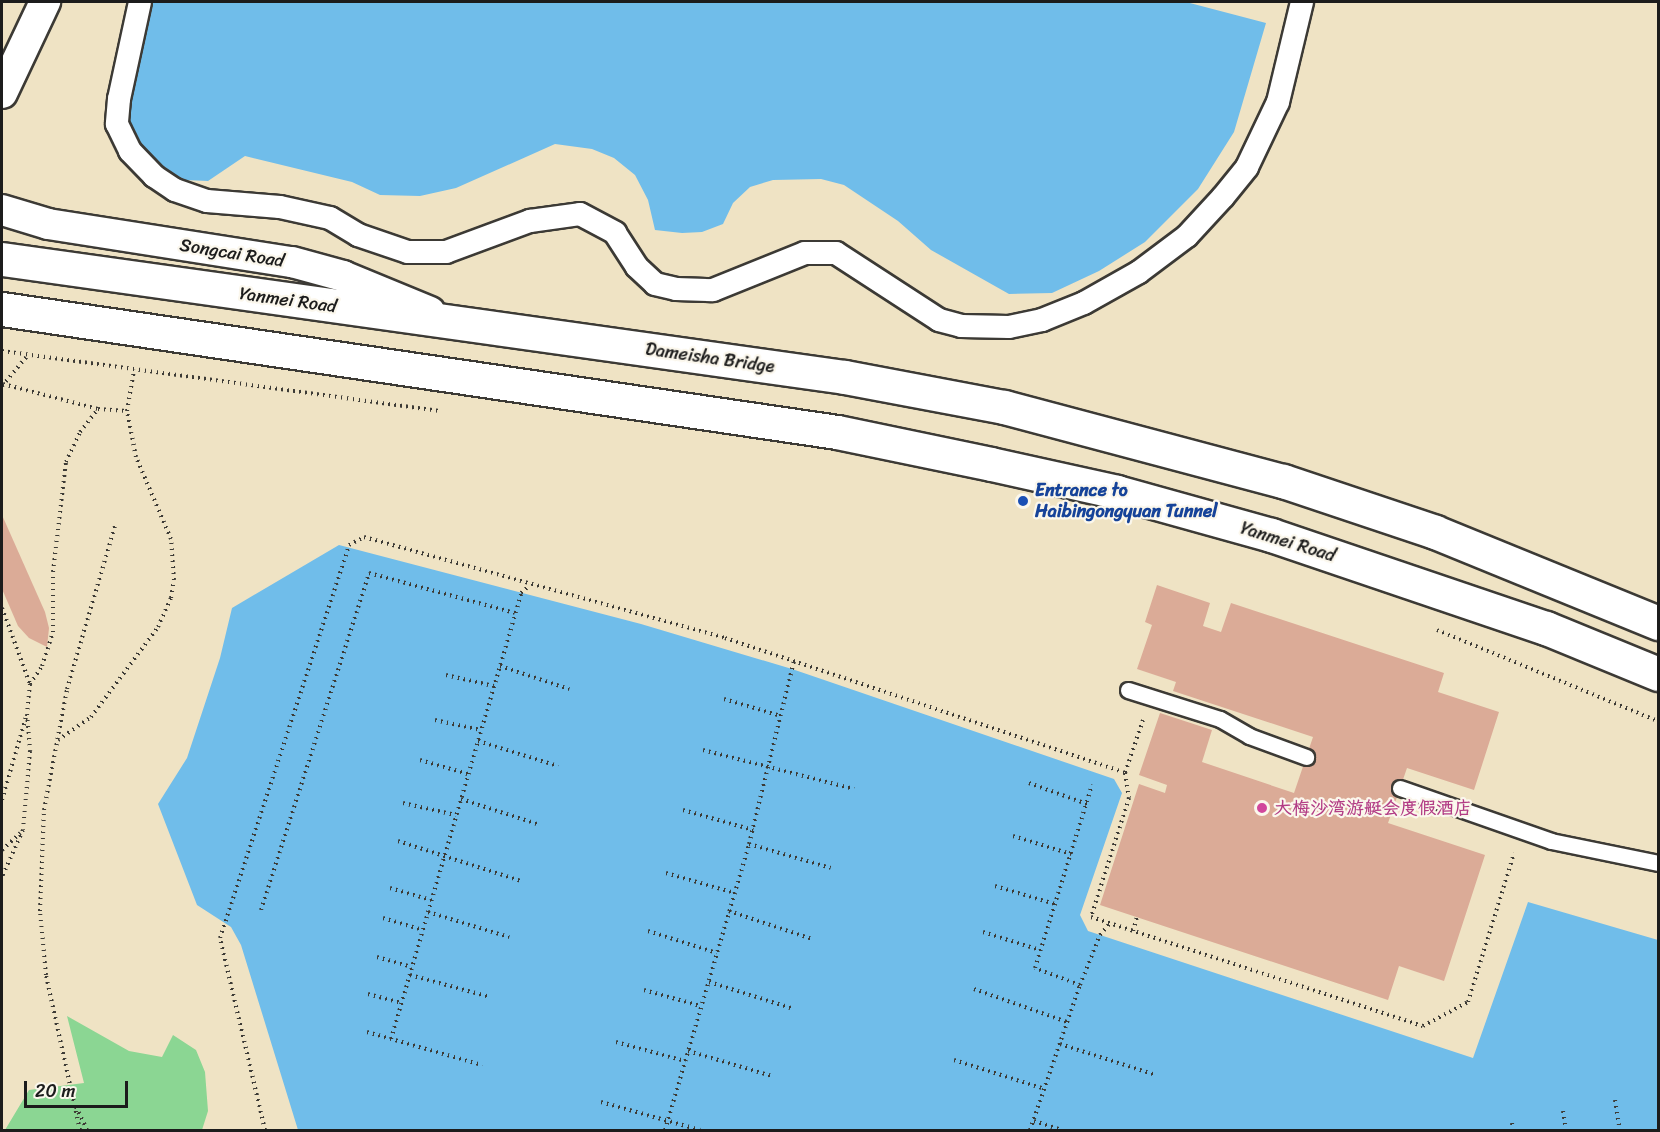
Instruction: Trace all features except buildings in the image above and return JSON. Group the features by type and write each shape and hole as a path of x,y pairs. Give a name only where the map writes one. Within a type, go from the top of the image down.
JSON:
{"main road":[{"name":"Yanmei Road","path":"2,259 575,339"},
{"name":"Yanmei Road","path":"2,309 568,395 837,432 1117,492 1271,535 1546,628 1659,674"},
{"name":"Dameisha Bridge","path":"575,339 844,377 1004,407 1282,481 1435,532 1659,623"}],"street":[{"path":"2,93 45,2"},
{"path":"140,2 119,99 117,124 130,151 154,177 175,190 207,201 279,207 330,218 358,235 408,252 447,252 530,221 580,214 615,233 637,267 655,284 676,289 713,290 806,253 836,253 939,320 961,326 1009,327 1042,320 1084,303 1139,272 1187,236 1223,197 1247,167 1278,102 1302,2"},
{"name":"Songcai Road","path":"2,210 48,224 292,262 344,276 455,323"}],"lane":[{"path":"1128,690 1220,719 1249,736 1306,757"},
{"path":"1400,788 1551,841 1659,863"}],"path":[{"path":"2,351 449,412"},
{"path":"27,356 2,385 98,409 127,411"},
{"path":"57,741 91,717 158,627 171,598 174,580 171,539 136,457 127,411 134,370"},
{"path":"30,684 42,666 53,632 53,572 66,462 80,432 98,409"},
{"path":"80,1131 54,1022 40,911 44,810 67,689 116,523"},
{"path":"265,1131 220,938 350,545 364,537 725,638 1125,773"},
{"path":"261,910 369,573 515,613"},
{"path":"391,1039 521,593 529,585"},
{"path":"2,608 30,684 27,714 30,752 23,830 2,877"},
{"path":"1431,628 1659,721"},
{"path":"665,1131 753,830 794,661"},
{"path":"500,666 569,689"},
{"path":"446,675 494,686"},
{"path":"1152,696 1125,773 1129,798 1091,917 1423,1026 1468,1002 1521,830"},
{"path":"724,699 781,716"},
{"path":"2,800 27,714"},
{"path":"435,720 481,730"},
{"path":"478,741 558,766"},
{"path":"703,750 854,789"},
{"path":"420,760 468,774"},
{"path":"1029,783 1087,804"},
{"path":"1080,985 1035,968 1092,785"},
{"path":"461,799 540,825"},
{"path":"403,803 456,815"},
{"path":"683,810 753,830"},
{"path":"2,850 23,830"},
{"path":"1013,836 1071,854"},
{"path":"398,841 521,881"},
{"path":"749,844 831,868"},
{"path":"666,873 735,893"},
{"path":"995,886 1055,904"},
{"path":"390,888 431,900"},
{"path":"729,911 812,939"},
{"path":"428,912 509,937"},
{"path":"1133,931 1137,917"},
{"path":"383,918 423,930"},
{"path":"1030,1131 1080,985 1100,936 1110,923"},
{"path":"648,931 717,953"},
{"path":"983,932 1040,950"},
{"path":"377,957 411,967"},
{"path":"410,975 490,997"},
{"path":"709,982 791,1008"},
{"path":"974,989 1067,1022"},
{"path":"644,990 701,1006"},
{"path":"368,994 401,1003"},
{"path":"367,1032 482,1065"},
{"path":"616,1042 685,1061"},
{"path":"1060,1044 1156,1075"},
{"path":"688,1051 772,1076"},
{"path":"954,1060 1044,1089"},
{"path":"72,1098 87,1131"},
{"path":"1616,1100 1620,1131"},
{"path":"601,1102 700,1131"},
{"path":"1563,1111 1566,1131"},
{"path":"1034,1121 1062,1131"},
{"path":"1512,1123 1513,1131"}],"green space":[{"path":"67,1016 129,1051 162,1057 173,1035 196,1050 205,1072 208,1111 202,1130 5,1130 29,1090 84,1083"}],"water":[{"path":"152,2 1186,2 1266,23 1234,132 1198,189 1145,242 1099,271 1052,293 1009,294 931,250 898,221 844,185 821,179 773,180 750,187 733,203 723,224 702,232 682,233 655,230 648,200 635,175 614,158 592,149 555,144 456,188 420,196 380,195 352,182 245,156 208,181 185,180 162,168 141,147 127,120 129,92"},
{"path":"339,545 641,624 792,669 1114,779 1122,793 1080,915 1088,931 1473,1058 1528,902 1658,940 1658,1130 298,1130 241,945 231,927 197,905 158,804 187,758 220,658 232,608"}],"place":[{"name":"Entrance to Haibingongyuan Tunnel","path":"1023,501"},
{"name":"大梅沙湾游艇会度假酒店","path":"1262,808"}]}
